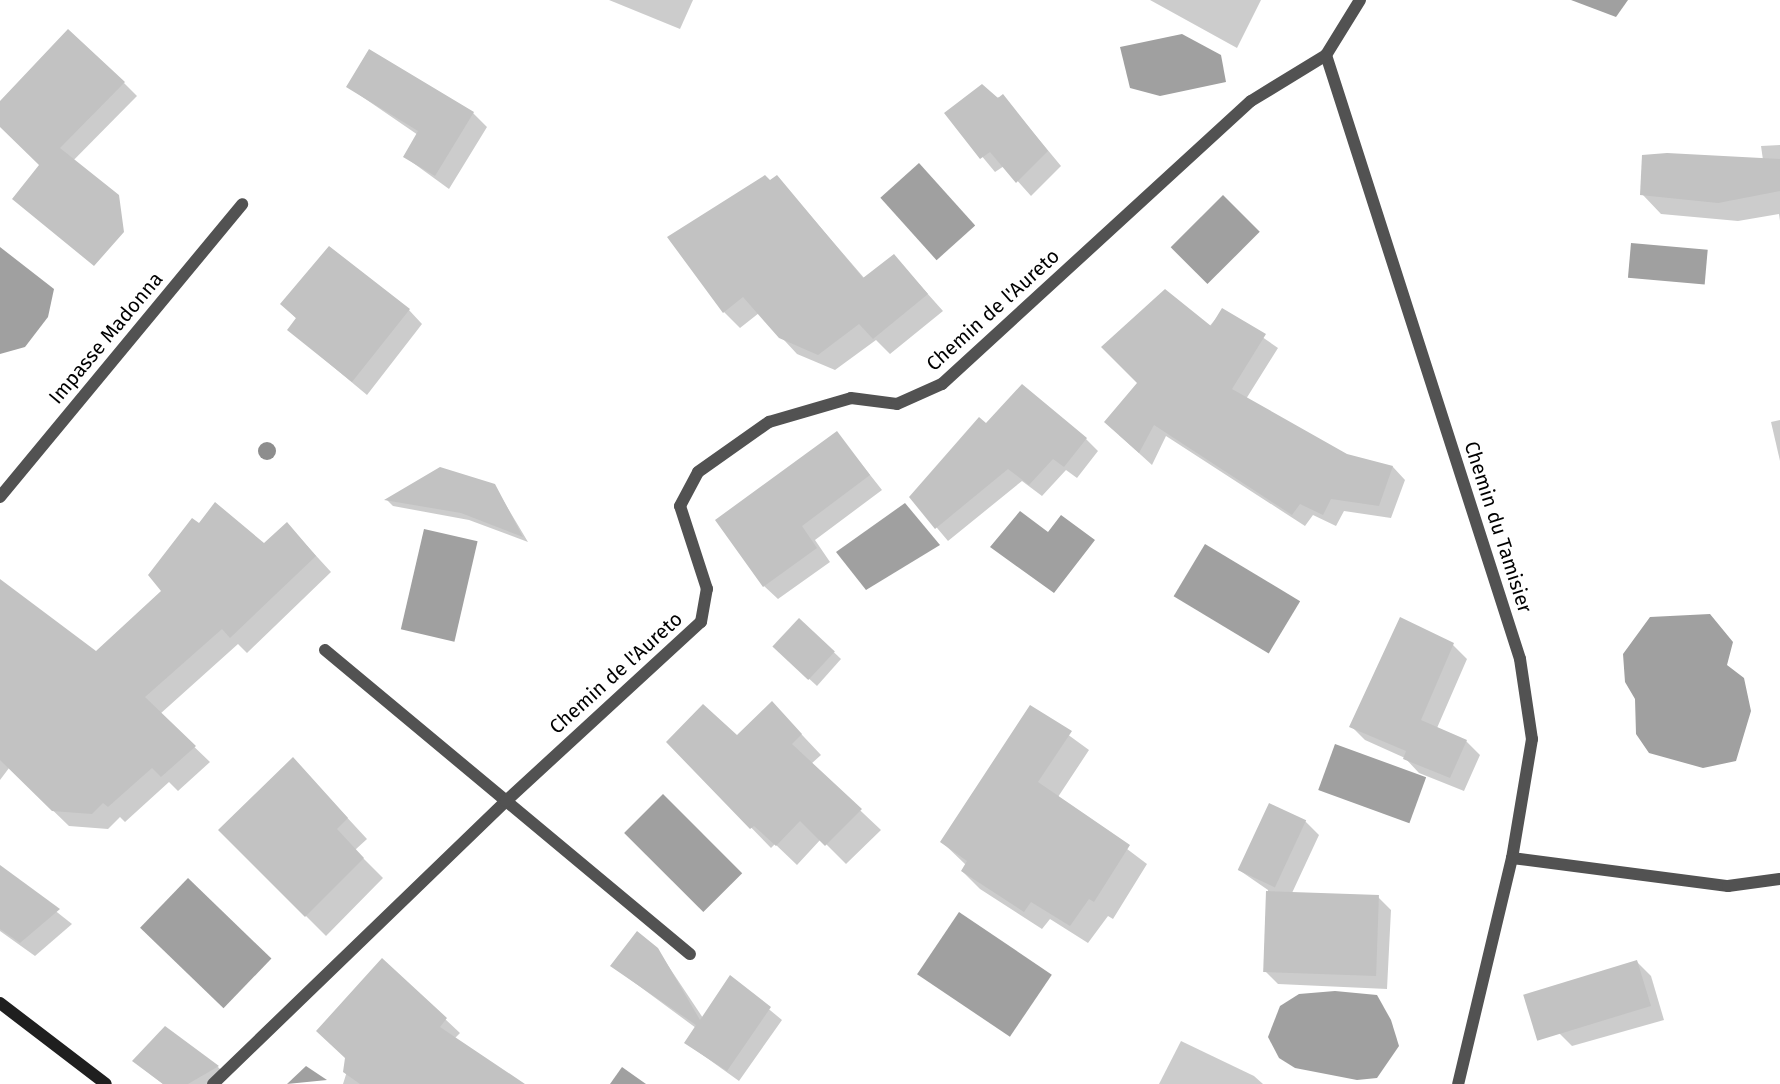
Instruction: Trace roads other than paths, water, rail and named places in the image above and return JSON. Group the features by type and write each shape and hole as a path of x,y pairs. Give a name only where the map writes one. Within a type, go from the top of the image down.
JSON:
{"street":[{"path":"1326,55 1360,0"},
{"name":"Chemin de l'Aureto","path":"213,1084 506,801 701,622 707,589 680,506 698,472 769,422 851,398 897,404 942,384 1251,101 1326,55"},
{"name":"Chemin du Tamisier","path":"1326,55 1520,659 1532,739 1512,858 1458,1084"},
{"name":"Impasse Madonna","path":"0,497 243,204"},
{"path":"325,650 690,954"},
{"path":"1512,858 1728,886 1780,879"},
{"path":"0,1003 106,1084"}]}
